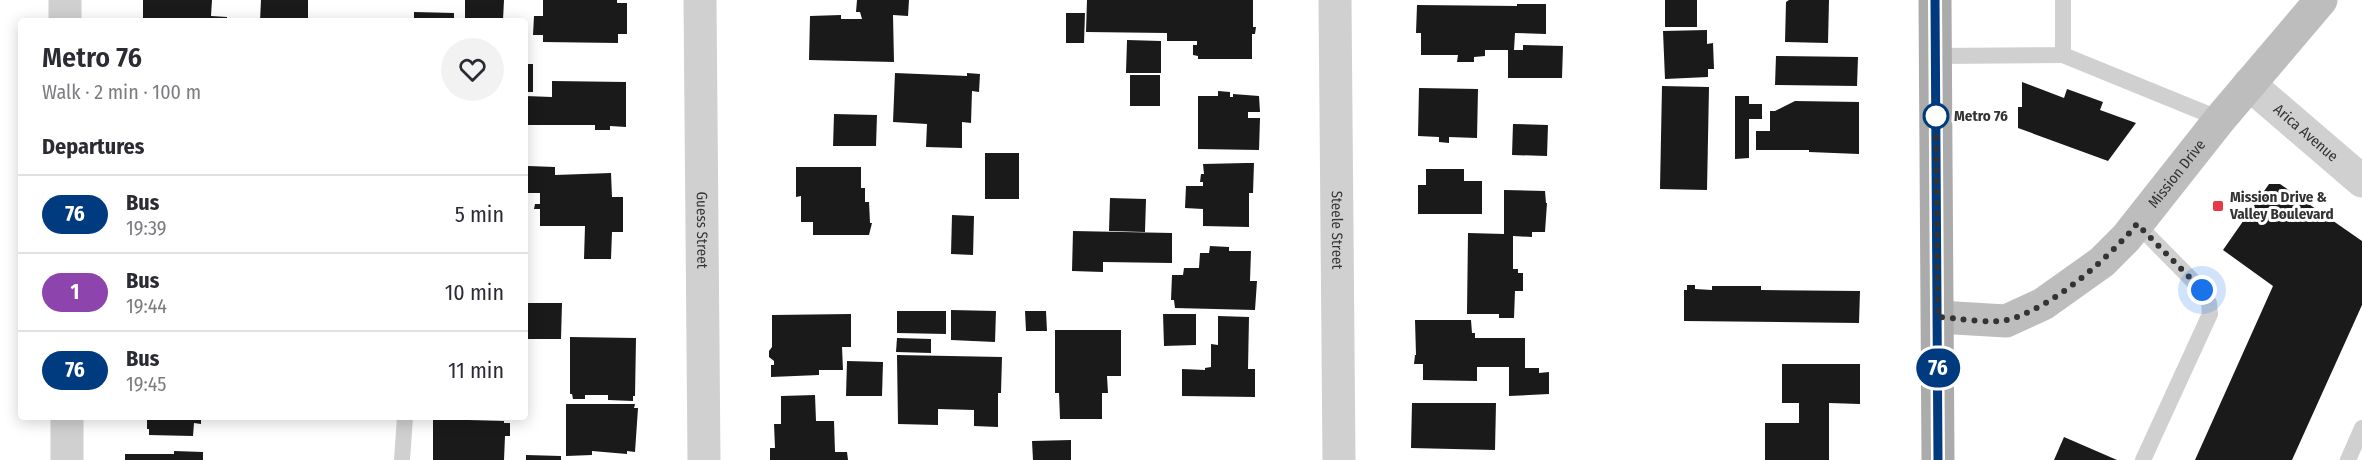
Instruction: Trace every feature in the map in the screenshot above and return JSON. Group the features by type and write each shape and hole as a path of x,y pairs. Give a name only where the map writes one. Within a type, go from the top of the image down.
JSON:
{"main road":[{"path":"1935,0 1938,460"},
{"name":"Mission Drive","path":"1938,317 2006,321 2043,304 2102,262 2137,224 2220,119 2321,0"}],"street":[{"path":"65,0 65,18"},
{"name":"Guess Street","path":"700,0 704,460"},
{"name":"Steele Street","path":"1335,0 1339,460"},
{"name":"Arica Avenue","path":"2249,84 2362,181"},
{"path":"67,420 67,460"}],"lane":[{"path":"2063,0 2063,55"},
{"path":"1936,56 2063,55 2220,119"},
{"path":"2137,224 2202,290 2209,303 2210,314 2143,460"},
{"path":"402,460 405,420"},
{"path":"2348,460 2362,428"}],"building":[{"path":"143,0 212,0 211,16 227,17 227,18 143,18"},
{"path":"261,0 308,0 308,18 260,18"},
{"path":"465,0 504,0 503,18 465,18"},
{"path":"543,0 617,0 617,3 627,3 627,34 618,34 618,43 543,42 543,35 533,35 534,16 543,16"},
{"path":"857,0 909,0 908,16 893,15 894,62 809,60 810,16 841,15 841,19 862,19 860,12 856,12"},
{"path":"1087,0 1253,0 1253,27 1256,27 1255,34 1252,34 1252,59 1198,59 1198,56 1193,55 1193,45 1197,45 1197,41 1167,41 1167,33 1086,32"},
{"path":"1665,0 1697,0 1697,27 1665,27"},
{"path":"1789,0 1829,0 1828,43 1785,42 1786,2"},
{"path":"1517,4 1546,4 1546,34 1515,33 1514,50 1523,50 1523,45 1563,46 1562,78 1508,78 1508,50 1485,50 1485,56 1474,57 1474,62 1457,62 1458,55 1421,55 1421,33 1416,33 1417,5 1517,6"},
{"path":"414,12 454,13 454,18 414,18"},
{"path":"1066,13 1085,13 1084,43 1066,43"},
{"path":"1707,30 1707,44 1713,43 1714,69 1708,69 1708,77 1665,79 1663,31"},
{"path":"1127,40 1161,41 1161,73 1126,73"},
{"path":"1776,56 1858,57 1857,86 1775,85"},
{"path":"528,64 533,64 533,92 528,92"},
{"path":"895,73 967,76 967,73 980,74 979,92 972,91 971,123 962,122 962,148 926,147 927,124 893,122"},
{"path":"1130,75 1160,75 1160,106 1130,106"},
{"path":"552,81 626,82 626,127 610,126 610,130 595,130 595,125 528,125 528,96 552,97"},
{"path":"2022,82 2064,98 2067,89 2103,102 2100,110 2136,123 2108,161 2018,128 2018,107 2022,107"},
{"path":"1662,86 1709,87 1707,190 1660,189"},
{"path":"1419,88 1478,89 1477,138 1449,137 1449,143 1439,142 1439,137 1418,136"},
{"path":"1218,91 1230,92 1230,97 1233,97 1233,94 1259,96 1260,112 1248,112 1248,118 1260,118 1259,150 1198,149 1198,96 1218,96"},
{"path":"1735,96 1749,96 1749,104 1762,104 1762,119 1749,119 1749,158 1735,159"},
{"path":"1795,101 1859,102 1859,154 1809,152 1809,150 1756,150 1756,131 1770,131 1770,111 1775,111"},
{"path":"834,114 877,115 876,146 833,146"},
{"path":"1513,124 1548,125 1547,156 1512,155"},
{"path":"985,153 1019,153 1019,199 985,199"},
{"path":"1254,163 1253,193 1249,193 1249,227 1203,226 1203,209 1185,208 1186,186 1203,186 1203,182 1200,182 1201,174 1204,174 1203,164"},
{"path":"528,166 555,167 555,175 611,173 612,197 623,197 623,232 612,232 611,259 584,259 585,226 540,226 540,209 534,209 535,204 540,204 540,193 528,193"},
{"path":"796,167 861,167 861,188 865,188 865,202 869,202 870,223 872,223 869,235 813,235 813,222 801,222 801,196 796,197"},
{"path":"1426,169 1464,169 1464,181 1482,181 1482,214 1418,214 1418,185 1426,185"},
{"path":"2269,184 2280,184 2362,241 2362,305 2292,460 2195,460 2273,286 2223,250"},
{"path":"1504,190 1545,191 1547,203 1545,232 1532,232 1532,237 1513,236 1513,269 1518,269 1518,273 1523,273 1523,291 1515,291 1514,318 1499,318 1499,314 1467,314 1468,233 1504,234"},
{"path":"1110,198 1146,199 1145,232 1109,231"},
{"path":"952,215 974,216 973,255 951,254"},
{"path":"1073,231 1172,233 1172,263 1103,262 1103,272 1072,271"},
{"path":"1210,246 1229,247 1229,251 1251,251 1250,281 1257,281 1255,310 1175,308 1174,300 1171,300 1172,275 1183,275 1184,268 1199,268 1200,253 1209,253"},
{"path":"1687,285 1695,285 1695,289 1712,290 1712,286 1761,286 1761,290 1860,291 1859,323 1684,321 1684,290 1687,290"},
{"path":"528,303 562,303 561,339 528,339"},
{"path":"951,310 996,311 995,342 951,340"},
{"path":"897,311 946,311 946,334 897,333"},
{"path":"1025,311 1046,311 1047,331 1026,331"},
{"path":"851,314 851,347 842,347 843,370 819,370 819,375 771,377 771,365 774,365 774,361 769,357 772,347 772,315"},
{"path":"1163,314 1196,314 1196,345 1164,346"},
{"path":"1218,316 1249,317 1248,369 1255,369 1255,397 1182,396 1182,369 1205,370 1211,367 1211,344 1218,345"},
{"path":"1415,320 1471,320 1472,333 1475,333 1475,338 1525,338 1525,368 1539,368 1539,373 1549,372 1549,394 1509,396 1509,367 1477,367 1477,381 1423,380 1423,364 1414,364"},
{"path":"1055,330 1121,330 1121,376 1107,376 1108,393 1102,393 1102,419 1060,419 1059,393 1055,393"},
{"path":"570,337 636,338 633,401 608,400 608,395 585,395 585,399 573,399 570,394"},
{"path":"897,338 931,339 931,353 896,352"},
{"path":"897,355 1002,357 1001,393 998,393 998,427 974,426 974,410 938,409 938,425 898,424"},
{"path":"847,361 883,362 882,396 846,396"},
{"path":"1782,364 1860,364 1860,404 1829,403 1829,460 1765,460 1765,423 1799,423 1799,403 1782,403"},
{"path":"815,395 816,421 834,421 835,452 847,452 848,460 770,460 770,448 775,448 774,424 781,424 781,396"},
{"path":"1412,403 1496,403 1495,450 1411,448"},
{"path":"566,404 635,404 634,408 638,408 635,452 627,451 627,454 592,451 592,455 566,456"},
{"path":"147,420 201,420 201,424 194,423 193,436 149,435"},
{"path":"433,420 510,423 510,436 505,436 504,460 433,460"},
{"path":"2064,437 2117,460 2054,460"},
{"path":"1071,440 1071,460 1033,460 1032,441"},
{"path":"174,451 203,452 203,460 125,460 125,454 174,454"},
{"path":"526,455 561,456 561,460 526,460"}],"bus line":[{"name":"76","path":"1935,0 1938,460"}],"place":[{"name":"Metro 76","path":"1936,116"},
{"name":"Mission Drive & Valley Boulevard","path":"2218,206"}],"route":[{"path":"1936,116 1938,317 2006,321 2043,304 2102,262 2137,224 2202,290"}]}
